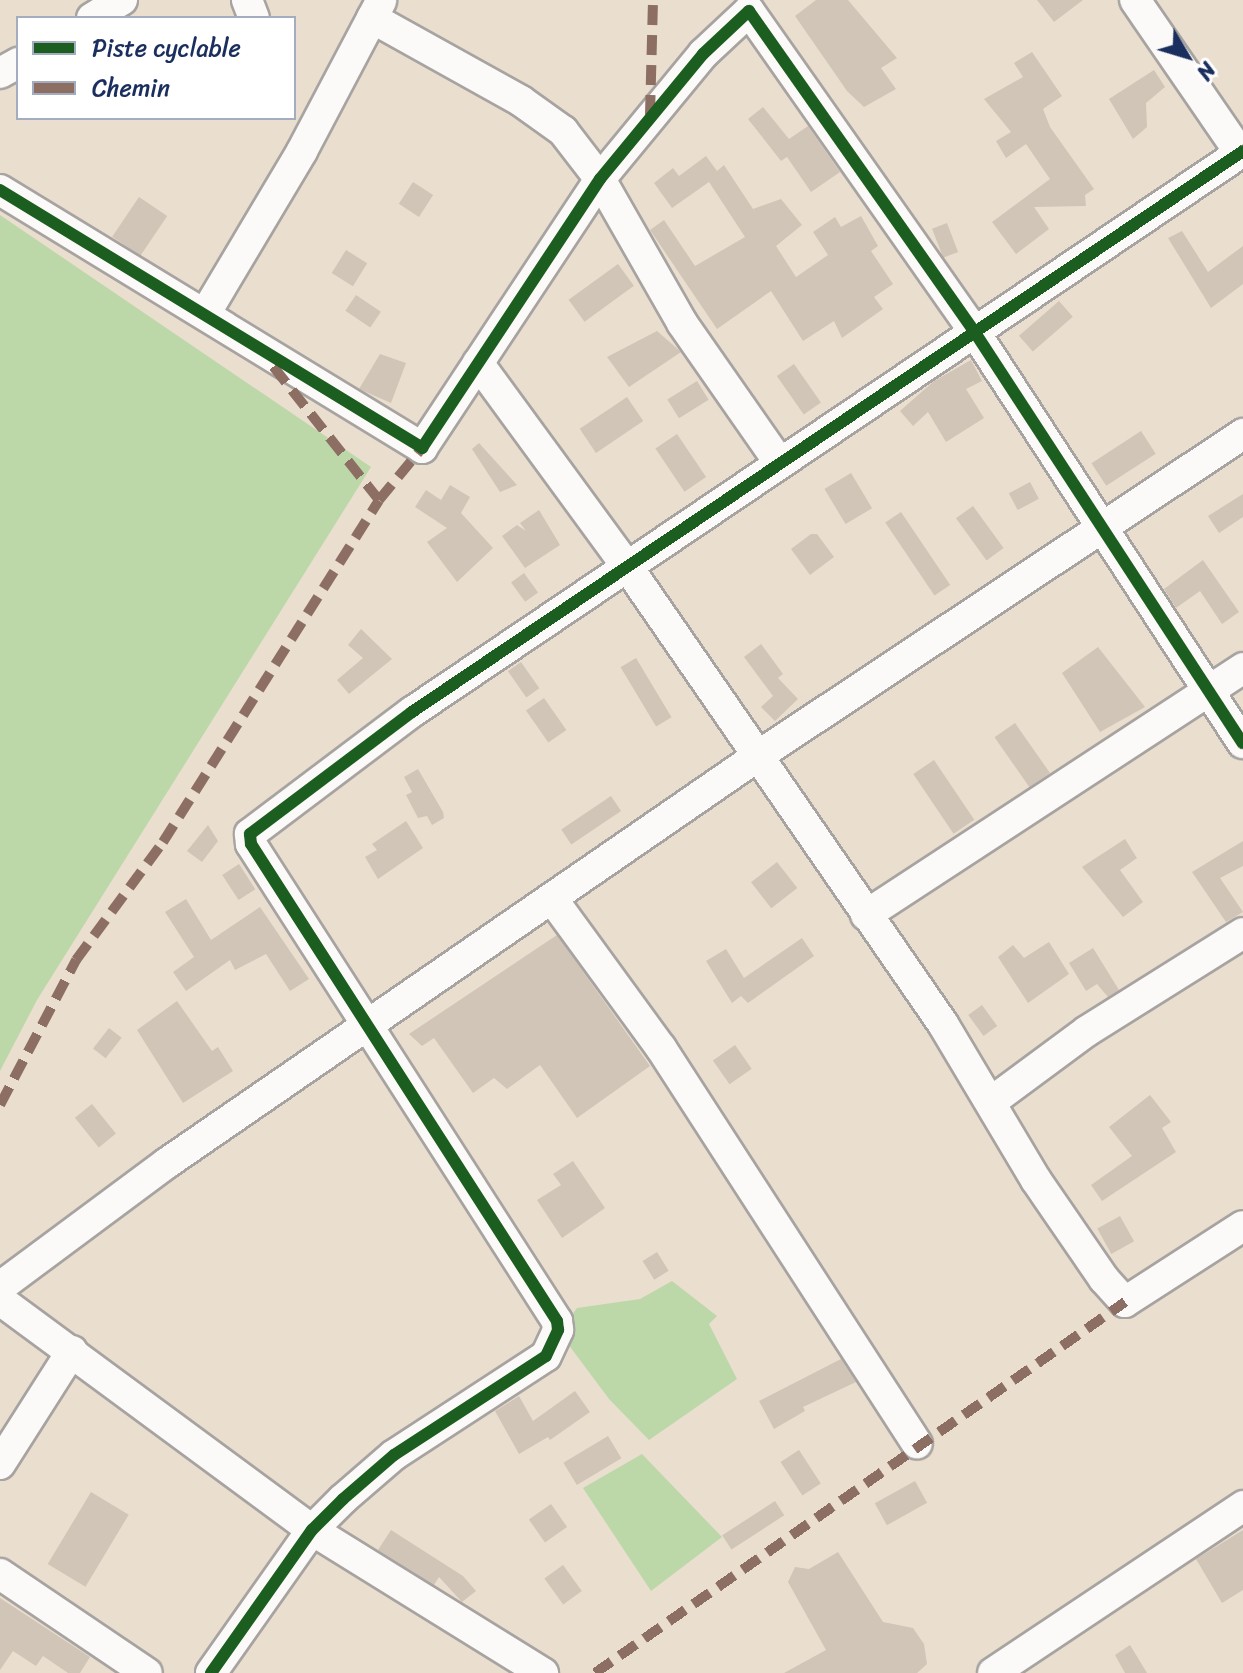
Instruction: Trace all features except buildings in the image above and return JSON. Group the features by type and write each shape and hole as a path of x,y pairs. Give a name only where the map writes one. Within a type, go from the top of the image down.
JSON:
{"street":[{"path":"95,16 122,0"},
{"path":"211,1673 312,1530 394,1455 546,1356 558,1330 369,1026 251,844 250,834 412,712 629,569 779,462 1242,152 1135,0"},
{"path":"205,314 302,151 376,9 563,131 600,179 682,323 779,462"},
{"path":"0,190 422,448 600,179 703,54 749,11 974,331 1243,743"},
{"path":"291,120 302,151"},
{"path":"478,363 629,569 991,1102 1036,1180 1125,1302 1243,1226"},
{"path":"0,1287 167,1163 755,758 1243,434"},
{"path":"866,915 1243,668"},
{"path":"553,900 661,1048 917,1443"},
{"path":"991,1102 1087,1031 1243,933"},
{"path":"0,1300 312,1530 543,1673"},
{"path":"0,1464 72,1351"},
{"path":"993,1673 1243,1506"},
{"path":"0,1574 147,1673"}],"green space":[{"path":"0,215 371,467 37,1000 0,1071"},
{"path":"672,1281 717,1316 709,1324 737,1379 649,1440 609,1399 559,1332 577,1308 640,1299"},
{"path":"642,1454 722,1537 651,1591 583,1488"}],"marked path":[{"path":"650,115 653,0"},
{"path":"0,1105 76,960 163,842 379,500 268,360"},
{"path":"379,500 422,448"},
{"path":"595,1673 1125,1302"}],"cycle path":[{"path":"0,190 422,448 600,179 703,54 749,11 974,331 1243,743"},
{"path":"211,1673 312,1530 343,1499 394,1455 546,1356 558,1330 557,1321 251,844 250,834 412,712 1243,151"}]}
